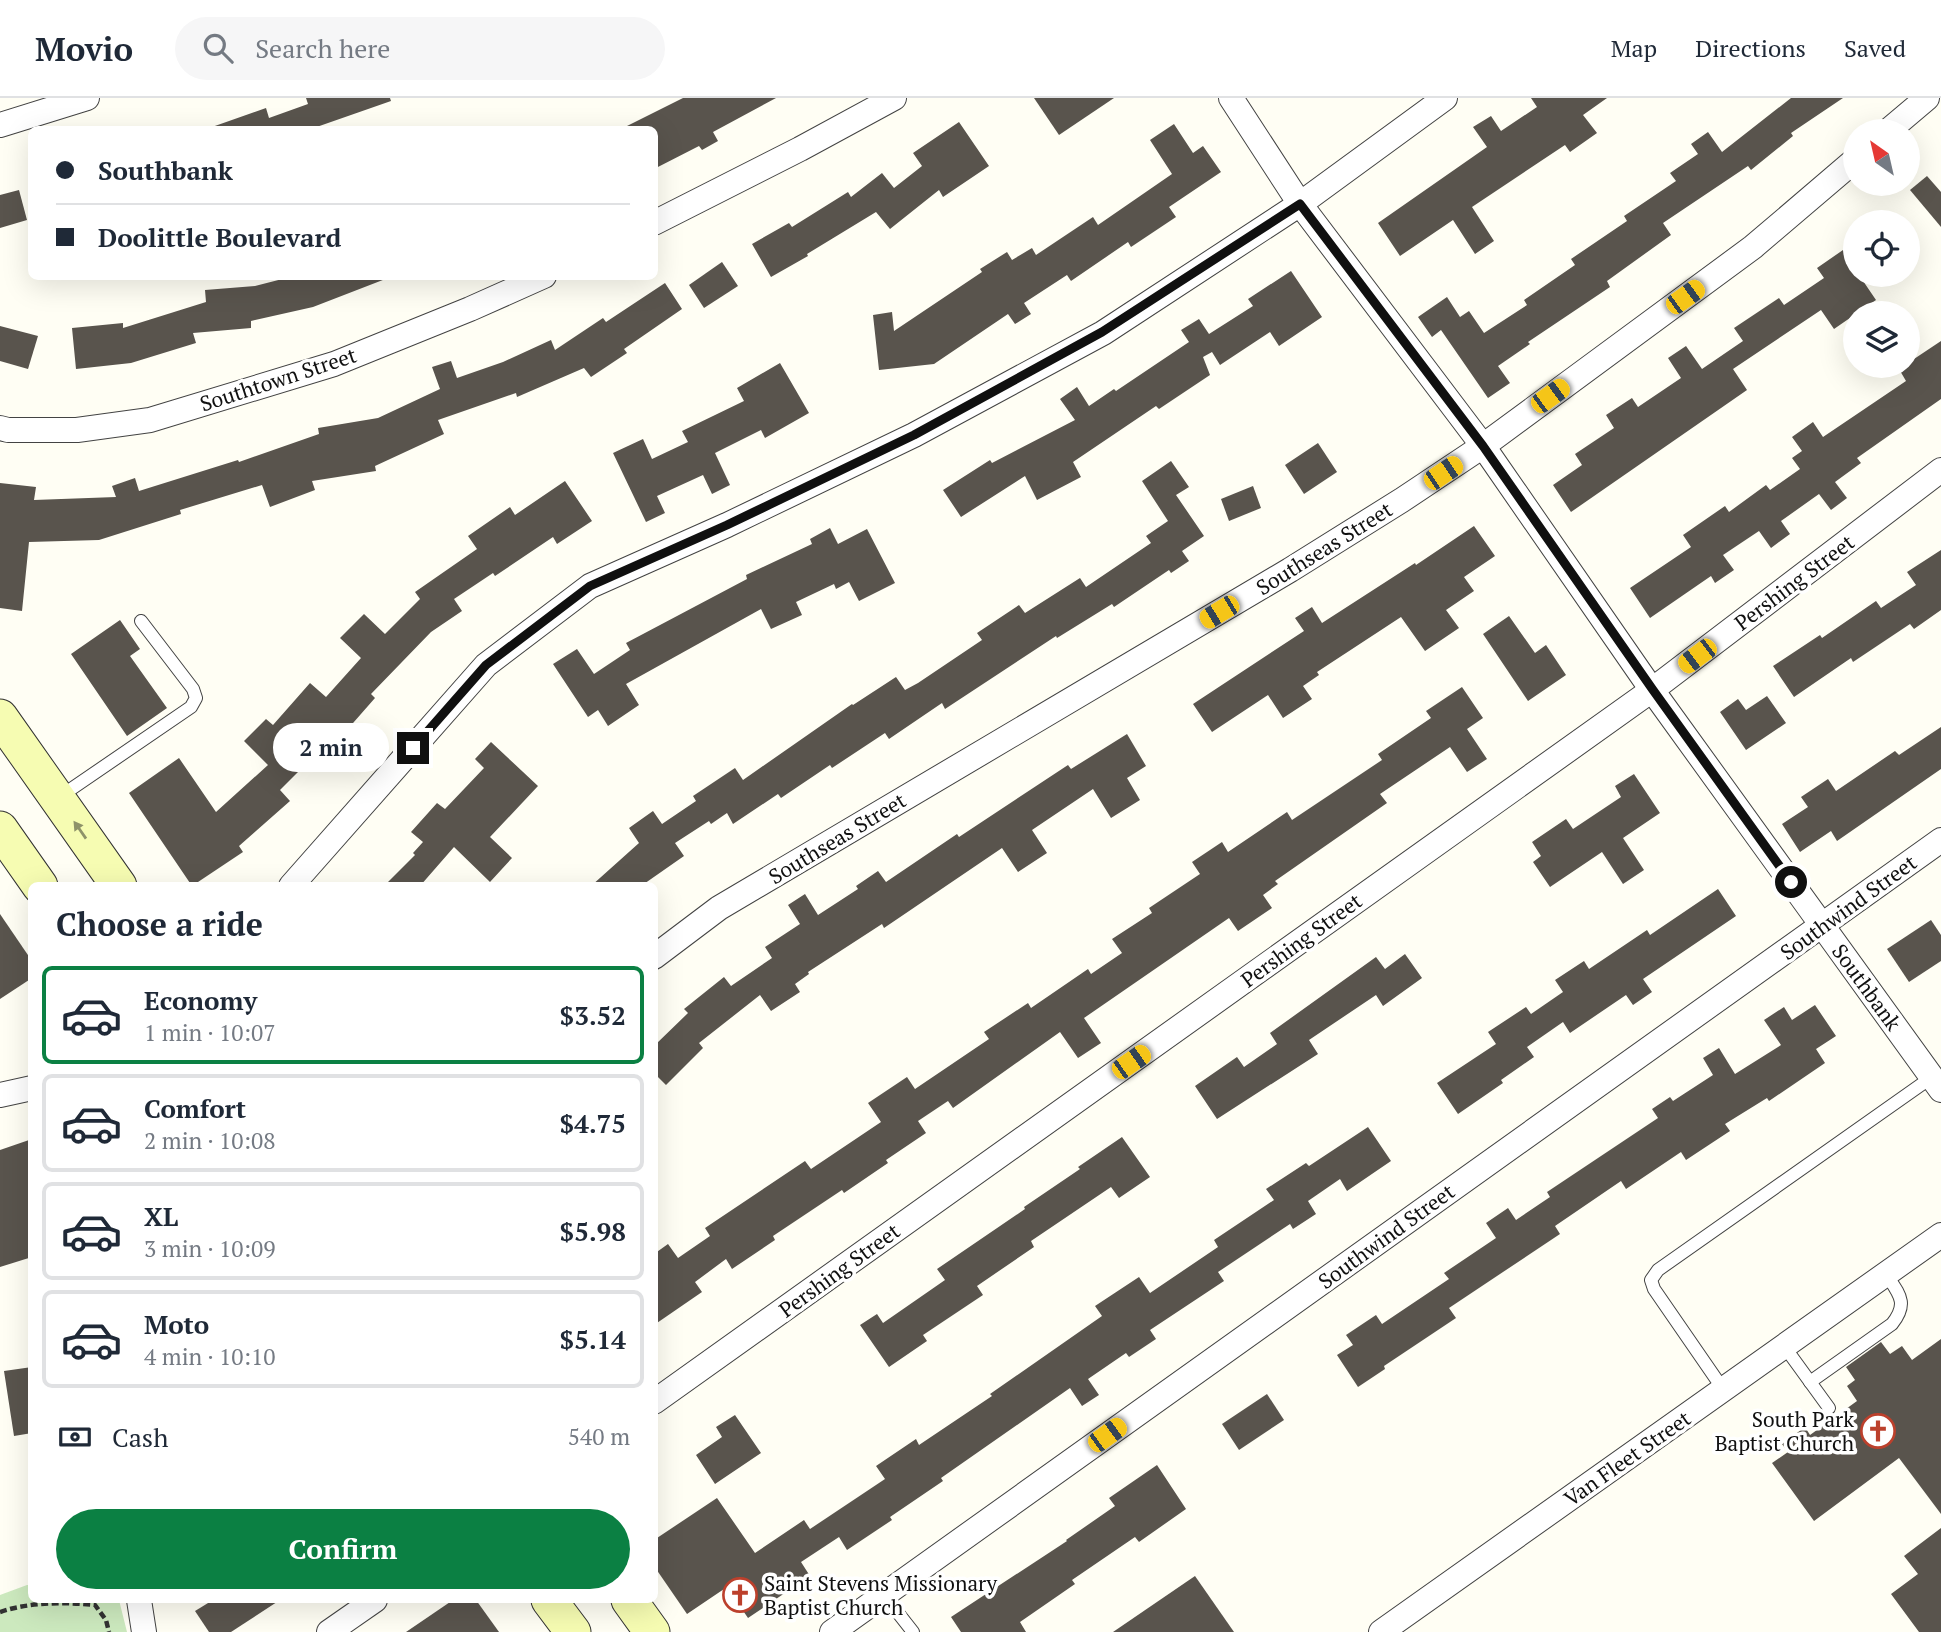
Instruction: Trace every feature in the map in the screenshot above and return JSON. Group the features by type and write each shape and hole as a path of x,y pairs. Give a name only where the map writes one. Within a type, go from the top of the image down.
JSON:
{"main road":[{"path":"0,717 116,882"},
{"path":"1,834 37,882"},
{"path":"551,1603 573,1632"},
{"path":"631,1603 653,1632"}],"street":[{"path":"0,125 88,98"},
{"path":"658,221 894,98"},
{"name":"Southbank","path":"1231,98 1300,204 1483,446 1653,690 1936,1084"},
{"path":"295,882 486,665 590,586 727,525 914,435 1102,332 1300,204 1445,98"},
{"path":"1902,119 1927,98"},
{"name":"Southseas Street","path":"658,954 719,908 1290,570 1402,500 1483,446 1753,247 1843,170"},
{"name":"Southtown Street","path":"0,428 77,430 150,420 334,363 535,280"},
{"name":"Pershing Street","path":"658,1399 1653,690 1941,470"},
{"name":"Southwind Street","path":"831,1632 1941,840"},
{"path":"0,1095 28,1089"},
{"name":"Van Fleet Street","path":"1381,1632 1941,1235"},
{"path":"139,1603 144,1632"},
{"path":"329,1632 371,1603"}],"lane":[{"path":"58,798 191,707 196,698 193,689 141,621"},
{"path":"1723,1389 1654,1289 1651,1280 1658,1270 1936,1084"},
{"path":"1810,1382 1892,1324 1899,1316 1902,1304 1900,1297 1886,1274"},
{"path":"1784,1346 1829,1408"},
{"path":"884,1595 912,1632"}],"path":[{"path":"0,1612 28,1605 95,1605 106,1620 109,1632"}],"green space":[{"path":"28,1585 28,1603 120,1603 127,1632 0,1632 0,1595"}],"building":[{"path":"306,98 390,98 391,101 319,126 215,126 266,108 269,118 308,104"},
{"path":"683,98 776,98 713,132 718,141 702,150 699,146 658,167 658,126 627,126"},
{"path":"1034,98 1114,98 1059,135"},
{"path":"1531,98 1607,98 1583,115 1597,133 1570,152 1565,145 1472,207 1494,241 1475,254 1453,220 1400,256 1378,223 1487,147 1473,127 1491,116 1501,131 1537,107"},
{"path":"1791,98 1843,98 1791,133 1793,136 1751,170 1748,166 1663,223 1671,235 1607,281 1610,287 1528,342 1530,344 1498,366 1510,383 1488,398 1441,330 1432,337 1418,317 1447,297 1460,317 1469,311 1484,333 1527,305 1524,300 1575,265 1571,259 1627,221 1624,216 1676,181 1670,173 1698,154 1691,144 1708,132 1722,152"},
{"path":"959,122 989,166 943,197 939,190 890,229 876,212 771,277 752,244 789,223 792,227 848,192 851,197 882,173 894,188 922,166 913,153"},
{"path":"1174,124 1193,153 1203,146 1221,172 1169,207 1176,217 1131,247 1128,242 1071,281 1067,275 1024,303 1031,314 1015,324 1008,314 934,364 879,370 873,315 892,312 894,331 1007,252 1012,260 1032,248 1036,255 1093,217 1098,225 1172,174 1150,140"},
{"path":"1927,176 1941,192 1941,227 1915,196 1920,196 1920,182"},
{"path":"19,190 27,220 0,228 0,195"},
{"path":"1843,250 1843,287 1867,287 1876,300 1843,301 1843,323 1834,329 1821,310 1733,369 1747,390 1571,512 1553,485 1582,465 1575,454 1614,428 1606,415 1632,398 1638,407 1681,378 1668,358 1686,346 1702,369 1743,341 1734,328 1779,298 1784,305 1824,278 1817,268"},
{"path":"722,262 738,286 704,308 689,285"},
{"path":"1291,271 1322,317 1279,346 1270,332 1220,365 1212,352 1203,357 1210,375 1159,409 1156,406 1073,462 1081,477 1037,500 1025,476 961,517 943,490 990,460 992,463 1075,420 1060,399 1077,387 1089,406 1189,342 1181,330 1199,319 1209,334 1253,306 1248,299"},
{"path":"278,280 383,280 313,307 251,321 251,328 193,333 196,343 131,363 76,369 72,328 123,323 123,328 206,302 205,290 255,286"},
{"path":"665,283 682,309 624,349 627,353 591,377 584,368 517,397 516,393 438,420 444,434 375,466 376,471 312,481 315,490 270,507 262,485 180,510 181,514 99,540 29,542 22,611 0,608 0,483 36,487 34,500 116,497 112,486 135,478 139,491 238,460 239,462 319,434 318,428 378,418 440,389 432,367 451,361 457,378 503,362 551,340 555,350 603,318 606,322"},
{"path":"0,326 38,336 28,369 0,361"},
{"path":"1941,341 1941,399 1857,458 1861,463 1835,482 1847,498 1831,510 1819,494 1781,521 1790,534 1771,548 1759,531 1723,555 1734,570 1715,583 1711,576 1650,618 1630,588 1691,547 1683,535 1725,506 1729,512 1766,485 1770,490 1800,469 1792,458 1802,451 1792,437 1813,422 1823,437 1906,381 1904,378 1920,378 1920,355"},
{"path":"780,363 809,413 765,438 761,430 715,453 730,485 712,494 703,475 657,496 665,513 646,522 613,453 643,439 652,459 688,442 682,431 744,401 737,388"},
{"path":"1318,443 1337,472 1304,494 1285,465"},
{"path":"1171,461 1189,487 1176,495 1204,536 1182,551 1189,561 1171,573 1169,570 1114,607 1112,604 1057,638 1056,636 945,709 942,703 889,739 885,733 832,768 830,765 781,798 778,794 733,824 727,813 711,824 709,821 675,843 684,856 647,882 595,882 639,843 629,828 653,811 662,824 696,801 693,796 735,768 743,780 852,704 896,677 905,690 918,683 982,640 977,633 1019,605 1025,613 1080,578 1086,587 1151,543 1146,536 1168,521 1142,481"},
{"path":"565,481 592,521 557,544 553,537 495,576 493,573 454,599 462,611 431,632 371,694 375,698 339,739 335,735 280,790 290,801 239,846 243,852 198,882 189,882 129,793 179,758 216,812 268,765 244,741 266,719 273,725 310,683 326,697 361,658 340,638 364,614 385,634 420,599 415,592 477,549 468,536 510,507 515,515"},
{"path":"1253,486 1261,508 1229,521 1221,499"},
{"path":"1474,526 1495,556 1464,577 1474,591 1446,610 1459,628 1425,651 1401,617 1317,672 1319,675 1303,686 1312,699 1283,718 1268,695 1212,732 1193,704 1304,631 1295,618 1312,607 1322,623"},
{"path":"830,528 838,544 867,529 895,583 859,601 849,582 836,589 834,584 796,602 802,615 771,629 761,609 626,684 639,705 608,726 598,710 588,717 553,664 577,649 594,674 630,650 626,643 747,579 746,575 812,544 810,539"},
{"path":"1941,550 1941,610 1914,629 1910,624 1853,662 1851,658 1794,697 1773,666 1820,635 1822,638 1876,601 1881,608 1916,585 1907,572"},
{"path":"1509,616 1535,653 1546,645 1566,675 1528,701 1483,634"},
{"path":"120,620 140,649 130,656 167,708 127,736 71,654"},
{"path":"1462,687 1483,718 1467,729 1487,759 1467,772 1450,747 1380,794 1387,803 1275,881 1278,884 1263,895 1272,908 1238,931 1229,918 1084,1018 1101,1043 1078,1058 1060,1032 953,1108 948,1101 918,1121 926,1133 886,1160 888,1163 773,1236 775,1240 732,1269 726,1259 695,1282 702,1292 658,1322 658,1251 668,1244 678,1258 710,1236 705,1228 805,1161 811,1169 881,1122 868,1103 907,1077 915,1089 989,1039 984,1032 1028,1003 1031,1008 1088,969 1091,974 1122,953 1112,939 1152,913 1149,908 1200,874 1192,862 1222,842 1228,852 1287,812 1292,820 1382,760 1378,754 1431,718 1426,711"},
{"path":"1767,696 1786,723 1746,750 1720,712 1738,699 1746,710"},
{"path":"1941,727 1941,769 1837,841 1831,831 1800,852 1782,824 1808,807 1801,797 1828,779 1836,791 1895,751 1899,755"},
{"path":"1127,734 1146,766 1127,778 1140,800 1111,818 1093,789 1032,830 1047,853 1018,872 1002,848 884,928 882,924 808,972 809,974 795,984 800,992 771,1011 760,995 699,1043 703,1048 666,1085 658,1077 658,1042 688,1013 684,1009 724,977 731,986 772,958 765,947 800,924 788,905 805,894 818,915 858,889 856,886 878,871 886,882 1068,765 1071,769"},
{"path":"491,742 538,786 490,837 512,858 490,882 454,847 423,882 388,882 415,855 413,853 423,842 411,832 437,803 445,809 484,768 475,759"},
{"path":"1634,774 1660,813 1623,838 1644,870 1623,884 1602,852 1550,887 1533,862 1541,856 1532,842 1566,819 1573,829 1621,797 1615,786"},
{"path":"1718,889 1736,916 1643,979 1652,992 1633,1005 1626,995 1570,1033 1563,1022 1527,1047 1534,1057 1501,1080 1503,1083 1458,1114 1437,1083 1496,1044 1488,1032 1526,1007 1531,1014 1563,992 1555,980 1584,961 1589,969 1647,930 1650,935"},
{"path":"0,914 28,955 28,981 0,999"},
{"path":"1931,920 1941,935 1941,961 1909,982 1887,949"},
{"path":"1405,954 1422,978 1383,1006 1376,995 1309,1040 1318,1054 1217,1119 1195,1086 1237,1057 1244,1067 1277,1044 1270,1033 1376,957 1385,969"},
{"path":"1815,1005 1836,1036 1816,1049 1825,1063 1769,1101 1767,1098 1725,1124 1730,1131 1686,1160 1681,1152 1626,1189 1621,1181 1555,1226 1560,1234 1449,1308 1456,1318 1384,1366 1385,1369 1358,1387 1337,1355 1353,1345 1346,1335 1376,1315 1382,1324 1449,1279 1444,1273 1496,1238 1486,1223 1508,1208 1516,1220 1550,1197 1547,1192 1658,1118 1652,1109 1670,1097 1673,1101 1713,1075 1703,1058 1719,1048 1735,1074 1781,1045 1764,1020 1784,1007 1792,1020"},
{"path":"1368,1127 1391,1161 1347,1191 1340,1179 1308,1201 1316,1214 1293,1229 1290,1224 1218,1272 1224,1281 1150,1330 1156,1339 1129,1357 1126,1353 1088,1379 1099,1395 1082,1406 1070,1388 941,1478 943,1481 847,1550 839,1537 801,1562 810,1576 748,1618 727,1587 687,1614 658,1572 658,1537 717,1498 755,1553 804,1520 810,1529 885,1479 876,1466 916,1439 919,1445 1102,1316 1095,1306 1139,1277 1150,1293 1218,1247 1214,1240 1274,1200 1266,1189 1306,1163 1309,1166"},
{"path":"1122,1137 1150,1177 1119,1198 1111,1187 1031,1241 1034,1247 977,1286 983,1295 923,1335 927,1341 889,1367 860,1325 877,1314 883,1323 945,1280 937,1269 1025,1209 1024,1207"},
{"path":"28,1140 28,1258 0,1267 0,1150"},
{"name":"South Park Baptist Church","path":"1941,1339 1941,1514 1899,1458 1814,1521 1772,1463 1788,1452 1782,1444 1805,1427 1810,1435 1857,1401 1847,1386 1855,1380 1846,1367 1881,1342 1890,1354 1902,1346 1912,1360"},
{"path":"28,1368 28,1434 14,1436 4,1371"},
{"path":"1267,1394 1284,1420 1239,1450 1222,1424"},
{"path":"735,1415 761,1453 715,1484 696,1455 722,1437 716,1427"},
{"path":"1157,1465 1186,1509 1139,1542 1135,1537 1072,1580 1075,1584 1020,1622 1026,1632 961,1632 951,1617 1115,1506 1109,1498"},
{"path":"1941,1528 1941,1632 1919,1632 1891,1594 1918,1574 1904,1556"},
{"path":"1195,1576 1234,1632 1113,1632"},
{"path":"208,1603 275,1603 231,1632 209,1632 195,1611"},
{"path":"449,1603 478,1603 499,1632 406,1632"}],"place":[{"name":"South Park Baptist Church","path":"1878,1431"},
{"name":"Saint Stevens Missionary Baptist Church","path":"740,1595"}],"route":[{"path":"413,748 486,665 590,586 727,525 914,435 1102,332 1300,204 1483,446 1791,882"}]}
